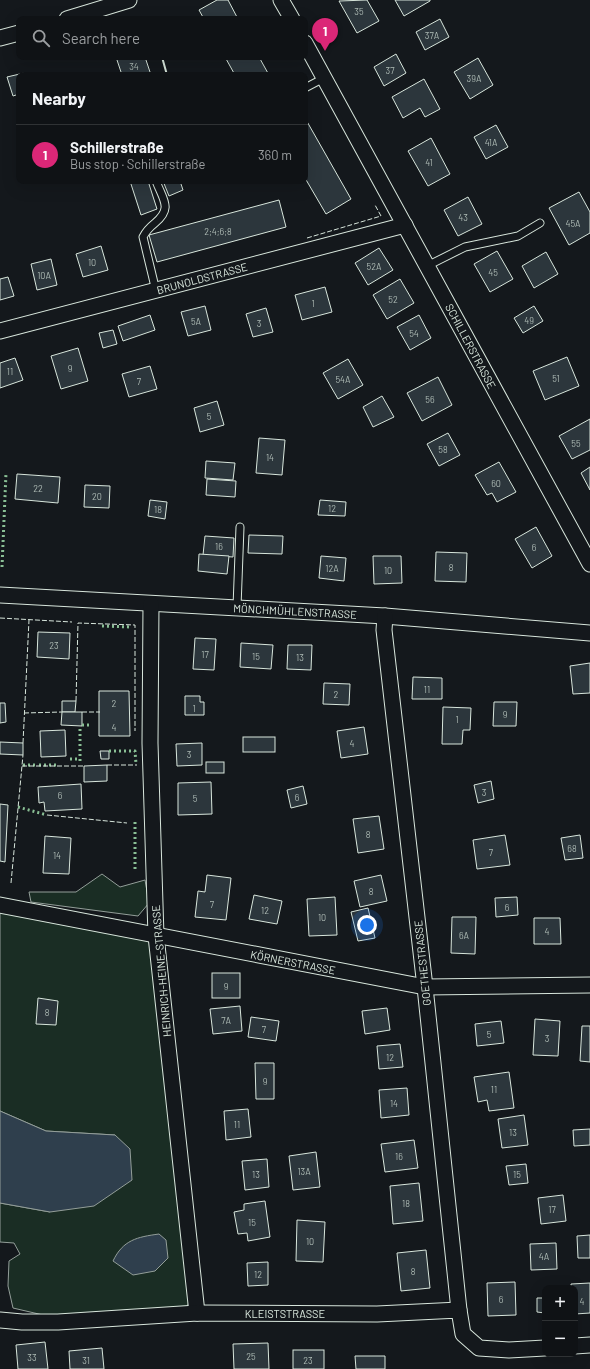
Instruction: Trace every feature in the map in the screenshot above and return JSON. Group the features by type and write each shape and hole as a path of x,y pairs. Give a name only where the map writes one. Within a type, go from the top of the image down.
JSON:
{"street":[{"path":"77,16 129,0"},
{"path":"281,0 290,16"},
{"path":"0,38 16,33"},
{"name":"SCHILLERSTRASSE","path":"308,49 590,564"},
{"name":"BRUNOLDSTRASSE","path":"0,331 404,225"},
{"name":"MÖNCHMÜHLENSTRASSE","path":"0,595 385,616 590,633"},
{"name":"HEINRICH-HEINE-STRASSE","path":"151,604 150,743 156,936 197,1312"},
{"name":"GOETHESTRASSE","path":"385,616 384,630 425,987 459,1310"},
{"name":"KÖRNERSTRASSE","path":"0,905 425,987 590,985"},
{"path":"459,1310 464,1334 479,1348 509,1350 542,1348"},
{"name":"KLEISTSTRASSE","path":"0,1320 22,1322 58,1322 197,1312 378,1314 459,1310"},
{"path":"578,1346 590,1345"}],"lane":[{"path":"308,86 324,78"},
{"path":"156,291 143,237 146,231 164,215 166,206 157,184"},
{"path":"427,266 466,247 518,236 540,223"},
{"path":"237,607 240,527"}],"green space":[{"path":"102,874 120,887 145,880 149,903 138,916 31,902 29,892 76,892"},
{"path":"0,911 152,940 189,1302 185,1312 43,1315 13,1308 8,1286 9,1261 20,1254 14,1243 0,1242 0,1203 50,1212 115,1135 46,1131 0,1111"}],"water":[{"path":"0,1111 46,1131 115,1135 130,1149 132,1180 94,1206 50,1212 0,1203"},
{"path":"159,1234 166,1240 168,1258 155,1271 133,1275 113,1261 121,1248 126,1244 137,1238"}],"building":[{"path":"217,0 228,0 236,16 202,16 199,10"},
{"path":"367,0 379,21 357,33 339,1"},
{"path":"395,0 430,0 430,1 404,16"},
{"path":"440,19 449,37 425,50 416,32"},
{"path":"396,54 406,73 384,86 374,67"},
{"path":"478,58 493,85 470,99 454,72"},
{"path":"117,60 146,60 150,72 121,72"},
{"path":"227,60 261,60 267,72 233,72"},
{"path":"16,75 16,95 13,96 7,77"},
{"path":"424,79 440,109 425,117 420,108 403,118 392,97"},
{"path":"308,123 351,199 326,214 308,183"},
{"path":"496,125 508,147 486,159 474,137"},
{"path":"431,138 450,174 428,186 408,151"},
{"path":"131,184 149,184 157,209 141,215"},
{"path":"164,184 181,184 183,190 169,196"},
{"path":"579,192 590,212 590,233 569,245 549,208"},
{"path":"468,197 482,224 458,236 444,210"},
{"path":"279,200 286,227 157,262 149,235"},
{"path":"101,246 108,270 83,277 76,254"},
{"path":"379,248 393,270 368,285 355,263"},
{"path":"497,251 513,279 490,292 474,264"},
{"path":"546,252 558,274 534,288 522,266"},
{"path":"51,259 57,285 37,290 31,264"},
{"path":"8,277 14,296 0,300 0,279"},
{"path":"400,279 414,303 387,319 373,295"},
{"path":"325,287 332,312 302,320 295,295"},
{"path":"205,306 211,330 188,336 181,312"},
{"path":"534,306 543,321 523,333 514,318"},
{"path":"266,308 273,332 253,337 246,314"},
{"path":"150,315 155,330 123,341 118,326"},
{"path":"419,315 431,338 410,350 397,327"},
{"path":"113,330 117,344 103,348 99,333"},
{"path":"78,348 88,381 61,389 51,356"},
{"path":"567,357 579,386 545,400 533,371"},
{"path":"15,358 23,380 0,388 0,363"},
{"path":"348,359 363,385 338,399 323,373"},
{"path":"150,366 157,389 129,397 122,374"},
{"path":"438,377 452,405 422,421 407,393"},
{"path":"382,396 394,417 373,427 363,407"},
{"path":"217,401 224,425 200,432 194,408"},
{"path":"590,419 590,450 572,459 559,436"},
{"path":"448,433 460,455 439,466 427,444"},
{"path":"259,438 285,440 282,475 256,473"},
{"path":"206,461 235,463 233,480 205,478"},
{"path":"499,462 516,492 497,502 492,493 487,495 475,475"},
{"path":"590,467 590,490 581,473"},
{"path":"17,474 60,477 58,503 15,499"},
{"path":"207,479 236,481 235,497 206,495"},
{"path":"85,485 110,486 109,508 84,507"},
{"path":"150,500 167,502 165,519 148,516"},
{"path":"320,500 346,502 345,516 318,515"},
{"path":"536,527 552,556 532,568 515,539"},
{"path":"249,535 283,536 282,554 248,553"},
{"path":"205,536 234,538 233,557 203,555"},
{"path":"436,552 467,553 466,582 435,581"},
{"path":"199,554 229,556 227,574 198,571"},
{"path":"321,556 346,558 344,581 319,578"},
{"path":"373,556 401,556 402,583 374,584"},
{"path":"38,632 70,633 69,659 37,657"},
{"path":"195,638 216,639 214,670 193,669"},
{"path":"241,643 273,645 271,669 240,667"},
{"path":"288,645 312,645 311,670 287,669"},
{"path":"590,663 590,693 573,694 570,666"},
{"path":"413,677 442,678 442,699 412,699"},
{"path":"324,683 350,684 349,705 323,704"},
{"path":"99,691 129,691 130,736 99,736"},
{"path":"185,696 200,696 200,702 204,702 204,715 185,715"},
{"path":"62,701 76,701 75,712 62,712"},
{"path":"494,702 517,702 516,726 493,726"},
{"path":"0,703 5,703 6,722 0,723"},
{"path":"443,707 471,708 470,730 463,730 462,744 442,744"},
{"path":"62,712 82,712 82,726 61,725"},
{"path":"364,727 368,754 341,758 337,731"},
{"path":"65,730 66,756 41,757 40,731"},
{"path":"243,737 275,737 275,752 243,752"},
{"path":"0,742 23,743 23,755 0,754"},
{"path":"202,743 202,765 177,766 176,744"},
{"path":"100,751 109,751 109,759 101,759"},
{"path":"206,762 224,762 224,773 206,773"},
{"path":"107,765 107,781 84,782 84,766"},
{"path":"491,781 494,799 478,803 474,785"},
{"path":"211,782 212,814 178,815 178,783"},
{"path":"81,784 82,809 45,811 44,802 39,803 38,787"},
{"path":"303,786 307,804 291,808 287,790"},
{"path":"0,804 8,805 5,862 0,861"},
{"path":"379,816 384,849 358,853 353,819"},
{"path":"505,835 510,865 477,869 473,840"},
{"path":"580,835 583,858 565,860 561,838"},
{"path":"45,836 71,838 69,874 43,873"},
{"path":"207,875 231,878 226,920 195,917 198,891 205,892"},
{"path":"381,875 387,901 360,907 354,881"},
{"path":"254,895 282,901 277,924 249,919"},
{"path":"335,897 337,935 309,936 307,899"},
{"path":"517,897 518,915 496,917 495,898"},
{"path":"368,908 375,938 358,941 351,912"},
{"path":"452,917 476,917 475,954 451,953"},
{"path":"534,918 560,918 561,944 534,944"},
{"path":"212,973 240,973 240,998 212,998"},
{"path":"38,998 58,1001 56,1025 36,1024"},
{"path":"240,1006 242,1031 213,1034 210,1009"},
{"path":"387,1008 390,1030 365,1034 362,1011"},
{"path":"251,1017 279,1021 276,1041 248,1037"},
{"path":"535,1019 560,1021 558,1056 533,1055"},
{"path":"501,1021 504,1043 477,1046 475,1024"},
{"path":"582,1026 590,1026 590,1062 580,1061"},
{"path":"400,1044 403,1067 379,1069 377,1046"},
{"path":"255,1063 274,1063 274,1099 256,1099"},
{"path":"509,1072 514,1108 489,1111 487,1100 478,1102 474,1077"},
{"path":"407,1088 409,1115 381,1118 379,1090"},
{"path":"248,1109 251,1137 226,1140 224,1111"},
{"path":"524,1115 528,1145 502,1148 498,1119"},
{"path":"590,1129 590,1145 574,1146 573,1130"},
{"path":"414,1140 418,1168 385,1172 381,1144"},
{"path":"316,1152 320,1187 293,1190 289,1156"},
{"path":"267,1159 269,1187 245,1190 242,1161"},
{"path":"526,1164 528,1183 509,1185 506,1166"},
{"path":"419,1183 423,1221 393,1224 390,1186"},
{"path":"563,1195 566,1221 541,1224 538,1198"},
{"path":"265,1201 270,1237 248,1241 247,1233 238,1234 234,1212 244,1210 244,1204"},
{"path":"297,1220 325,1222 323,1262 296,1261"},
{"path":"590,1235 590,1258 578,1258 577,1236"},
{"path":"556,1243 557,1269 531,1270 530,1244"},
{"path":"426,1250 430,1288 401,1291 397,1253"},
{"path":"268,1262 268,1285 248,1286 247,1263"},
{"path":"515,1282 516,1315 488,1316 487,1283"},
{"path":"590,1283 590,1313 578,1314 578,1285 571,1284"},
{"path":"537,1298 542,1298 542,1313 537,1312"},
{"path":"45,1342 48,1369 18,1369 16,1345"},
{"path":"268,1343 269,1369 234,1369 233,1344"},
{"path":"102,1348 104,1369 70,1369 69,1351"},
{"path":"293,1350 324,1350 324,1369 293,1369"},
{"path":"355,1356 385,1356 385,1369 356,1369"}],"hedge":[{"path":"2,567 6,473"},
{"path":"102,626 132,627"},
{"path":"82,725 91,725"},
{"path":"80,726 80,761"},
{"path":"109,751 135,751 136,764"},
{"path":"70,759 79,759"},
{"path":"23,765 36,765"},
{"path":"39,765 58,765"},
{"path":"18,807 47,815"},
{"path":"135,822 135,872"}],"fence":[{"path":"307,238 381,216 375,205"},
{"path":"0,618 72,622"},
{"path":"23,743 29,620"},
{"path":"76,701 78,623 135,625 135,731"},
{"path":"24,713 62,712"},
{"path":"82,712 100,712"},
{"path":"11,883 23,755"},
{"path":"107,765 137,765"},
{"path":"22,766 84,766"},
{"path":"47,815 127,823"}],"wall":[{"path":"163,60 166,72"}],"place":[{"name":"Schillerstraße","path":"325,51"}]}
